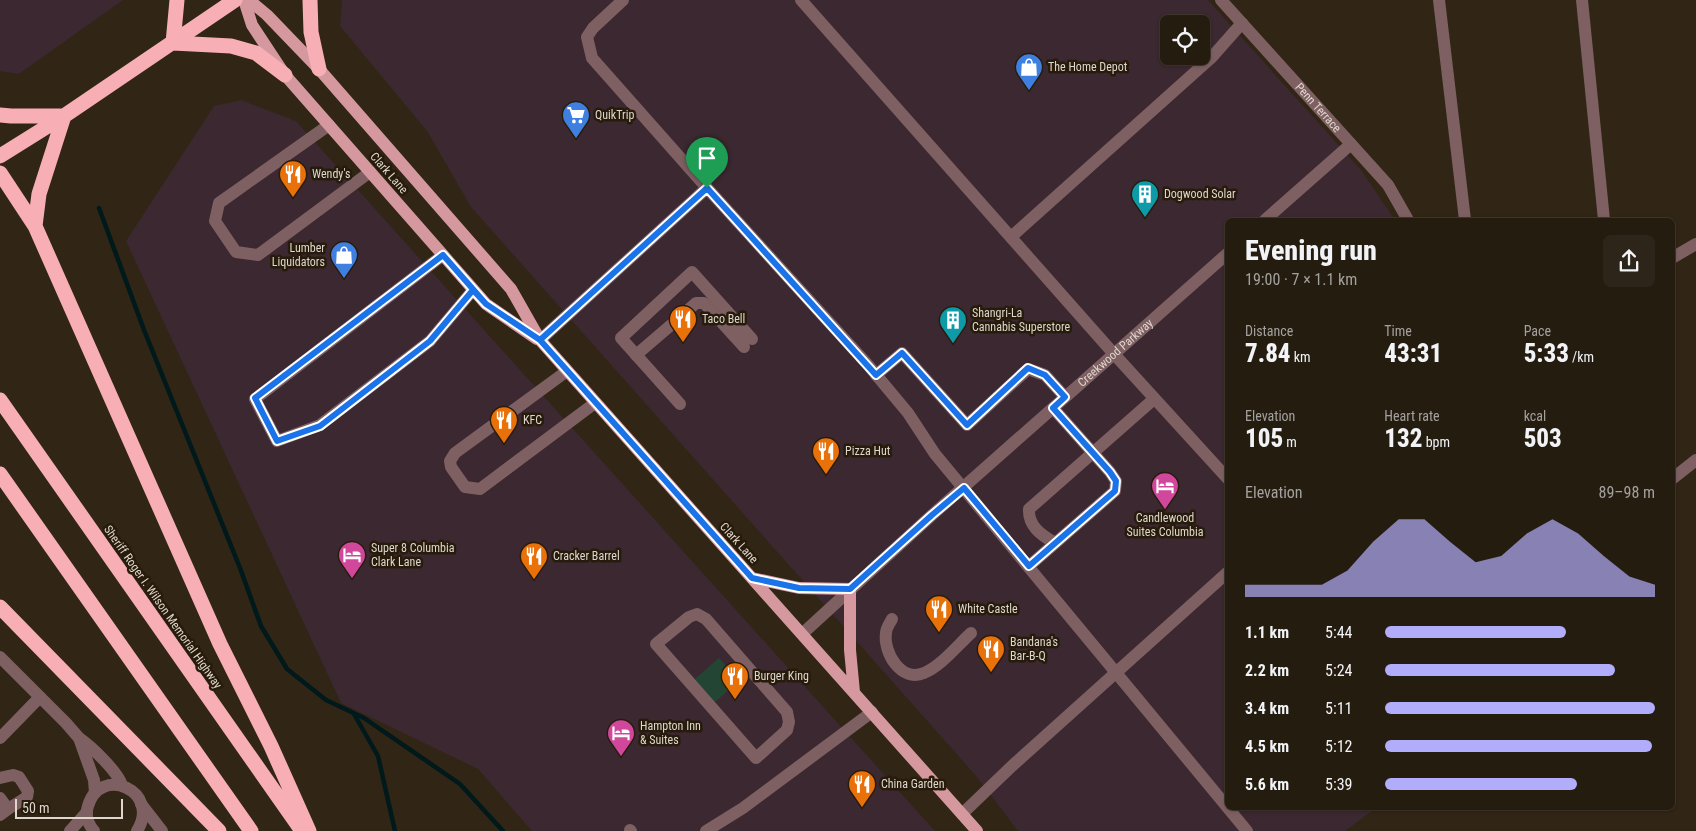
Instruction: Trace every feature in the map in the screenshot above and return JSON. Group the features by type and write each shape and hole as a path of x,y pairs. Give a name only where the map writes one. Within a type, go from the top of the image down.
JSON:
{"highway":[{"path":"173,43 177,0"},
{"path":"0,156 64,116 235,0"},
{"path":"310,0 311,32 318,69"},
{"path":"173,43 231,46 256,53 285,75"},
{"path":"0,115 64,116"},
{"path":"35,226 39,194 64,116"},
{"path":"0,173 35,226 220,644 271,746 309,831"},
{"name":"Sheriff Roger I. Wilson Memorial Highway","path":"0,400 302,831"},
{"path":"0,474 250,831"},
{"path":"0,607 219,831"}],"main road":[{"name":"Clark Lane","path":"244,0 252,25 285,75 486,304 540,340"},
{"name":"Clark Lane","path":"249,0 267,15 318,69 511,289 540,340 977,831"},
{"path":"752,578 799,588 850,589 850,650 854,692"}],"street":[{"path":"623,0 593,28 587,37 592,58 876,375 908,413 934,454 1225,804"},
{"path":"801,0 1154,399 1225,476"},
{"name":"Penn Terrace","path":"1221,0 1388,185 1407,218"},
{"path":"1440,0 1466,218"},
{"path":"1582,0 1604,218"},
{"path":"1011,237 1212,57 1242,23"},
{"path":"329,125 219,203 215,221 236,252 258,255 370,172"},
{"path":"1267,218 1351,144"},
{"path":"540,340 707,188"},
{"path":"1675,256 1696,244"},
{"path":"443,255 255,398 277,441 320,426 430,341 473,290"},
{"name":"Creekwood Parkway","path":"802,634 932,515 1225,256"},
{"path":"636,356 696,303 704,303 748,343 692,272 621,338 636,356 680,404"},
{"path":"876,375 902,353 967,425 1028,368 1045,375 1065,397"},
{"path":"567,371 455,453 450,461 451,467 465,487 480,490 595,402"},
{"path":"1055,543 1043,536 1035,528 1028,517 1029,509 1154,399"},
{"path":"1029,566 1115,491 1116,481 1093,452 1053,408"},
{"path":"1675,477 1696,460"},
{"path":"962,814 1225,575"},
{"path":"697,614 706,619 754,676 786,712 789,722 787,730 756,758 656,644 689,617 697,614"},
{"path":"892,619 886,630 885,642 888,653 906,673 917,675 925,673 936,665 971,633"},
{"path":"0,657 79,738 90,745 119,777 122,785"},
{"path":"0,738 40,697"},
{"path":"706,831 743,808 872,712"},
{"path":"79,738 94,780 95,793"},
{"path":"0,778 13,775 19,777 28,791 27,797 4,812 0,798"},
{"path":"94,831 87,818 90,800 103,787 122,785 138,796 141,804 143,815 137,831"},
{"path":"141,804 162,831"},
{"path":"1230,810 1247,831"},
{"path":"70,831 87,812"}],"shaded area":[{"path":"0,0 123,0 19,74 0,71"},
{"path":"342,0 1208,0 1361,170 1394,218 1225,218 1225,810 1373,810 1345,831 1018,831 977,777 471,207 427,131 340,26"},
{"path":"241,100 296,121 935,831 532,831 478,769 341,703 126,241 214,106"}],"green space":[{"path":"719,658 739,681 715,702 695,679"}],"waterway":[{"path":"99,208 144,330 240,568 261,626 287,669 326,700 364,718 460,784 503,831"},
{"path":"354,714 378,756 395,831"}],"place":[{"name":"The Home Depot","path":"1029,91"},
{"name":"QuikTrip","path":"576,139"},
{"name":"Wendy's","path":"293,198"},
{"name":"Dogwood Solar","path":"1145,218"},
{"name":"Lumber Liquidators","path":"344,279"},
{"name":"Taco Bell","path":"683,343"},
{"name":"Shangri-La Cannabis Superstore","path":"953,344"},
{"name":"KFC","path":"504,444"},
{"name":"Pizza Hut","path":"826,475"},
{"name":"Candlewood Suites Columbia","path":"1165,510"},
{"name":"Super 8 Columbia Clark Lane","path":"352,579"},
{"name":"Cracker Barrel","path":"534,580"},
{"name":"White Castle","path":"939,633"},
{"name":"Bandana's Bar-B-Q","path":"991,673"},
{"name":"Burger King","path":"735,700"},
{"name":"Hampton Inn & Suites","path":"621,757"},
{"name":"China Garden","path":"862,808"}],"route":[{"path":"707,188 540,340 486,304 473,290 430,341 320,426 277,441 255,398 443,255 486,304 540,340 752,578 799,588 850,589 964,488 1029,566 1115,491 1116,481 1110,472 1053,408 1065,397 1045,375 1028,368 967,425 902,353 876,375 707,188"}]}
